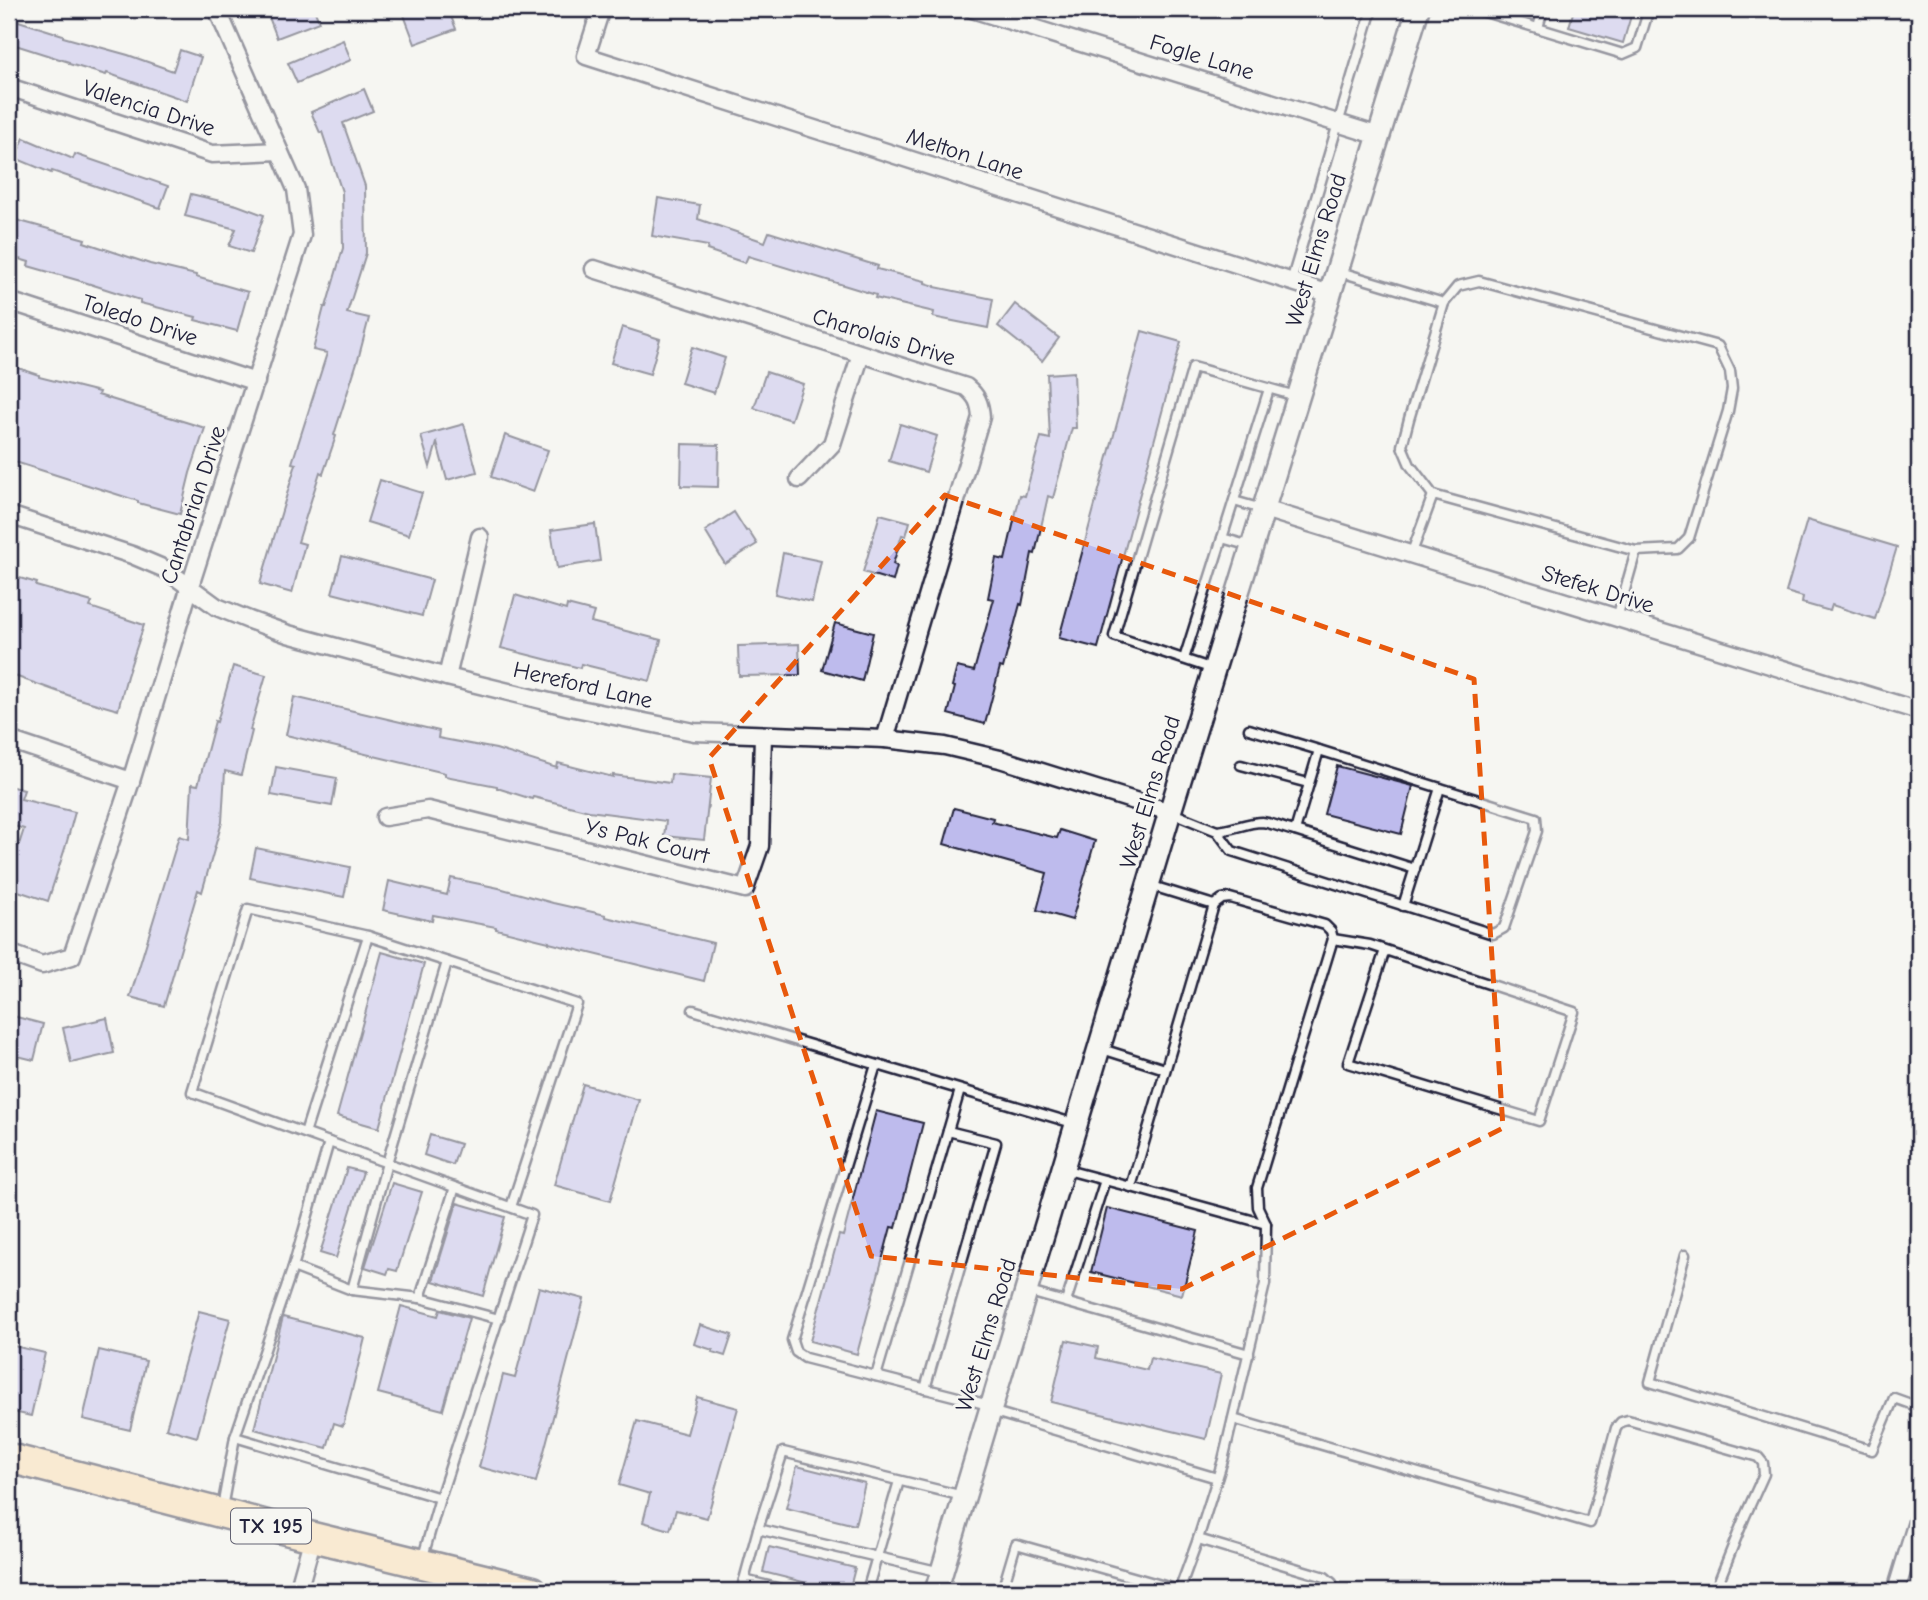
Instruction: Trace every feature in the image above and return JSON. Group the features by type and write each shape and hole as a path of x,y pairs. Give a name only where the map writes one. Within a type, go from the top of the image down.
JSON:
{"highway":[{"name":"TX 195","path":"9,1458 533,1591"}],"main road":[{"name":"West Elms Road","path":"939,1582 1170,812 1418,9"}],"street":[{"name":"Cantabrian Drive","path":"9,953 42,965 72,956 131,781 302,235 296,189 217,9"},
{"name":"Melton Lane","path":"601,9 586,56 1330,295"},
{"name":"Fogle Lane","path":"972,9 1379,136"},
{"name":"Valencia Drive","path":"9,87 212,155 279,151"},
{"name":"Charolais Drive","path":"594,269 966,387 976,395 981,417 885,739"},
{"name":"Toledo Drive","path":"9,301 256,382"},
{"path":"799,479 832,444 861,354"},
{"name":"Stefek Drive","path":"1264,509 1916,710"},
{"name":"Hereford Lane","path":"9,515 132,555 165,569 217,607 288,635 447,677 570,707 694,732 885,739 945,747 1000,759 1170,812"},
{"path":"447,677 480,537"},
{"name":"Ys Pak Court","path":"385,817 428,810 745,889 760,846 763,735"},
{"path":"9,740 131,781"},
{"path":"1896,1591 1919,1515"},
{"path":"298,1591 313,1537"}],"lane":[{"path":"1291,282 1372,9"},
{"path":"1477,9 1623,54 1637,48 1649,9"},
{"path":"1538,28 1543,9"},
{"path":"1337,271 1444,303"},
{"path":"1479,281 1718,346 1730,371 1732,389 1728,411 1689,538 1678,549 1636,551 1433,495 1410,465 1402,446 1444,303 1458,286 1479,281"},
{"path":"1216,670 1114,636 1193,367 1298,397"},
{"path":"1184,659 1269,389"},
{"path":"1411,555 1433,495"},
{"path":"1234,501 1264,509"},
{"path":"1222,538 1252,547"},
{"path":"1617,618 1636,551"},
{"path":"1916,710 1919,686"},
{"path":"1217,831 1231,851 1493,934 1504,929 1537,831 1536,818 1249,729"},
{"path":"1295,831 1319,750"},
{"path":"1241,765 1308,783"},
{"path":"1403,906 1440,788"},
{"path":"1170,812 1217,831 1262,822 1415,869"},
{"path":"1149,885 1214,905"},
{"path":"1002,1591 1016,1544 1179,1591 1217,1478 1265,1284 1266,1224 1258,1207 1257,1188 1333,939 1331,931 1325,925 1230,898 1222,899 1214,905 1131,1187"},
{"path":"422,1563 440,1498 533,1215 329,1142 192,1091 248,909 368,936 577,1004 511,1207"},
{"path":"305,1133 368,936"},
{"path":"1333,939 1370,945 1574,1012 1539,1121 1348,1062 1385,950"},
{"path":"352,1290 447,962"},
{"path":"693,1010 1077,1124"},
{"path":"1100,1048 1166,1069"},
{"path":"876,1065 792,1340 796,1352 805,1358 925,1388 1217,1478"},
{"path":"876,1376 960,1090"},
{"path":"925,1388 996,1143 948,1131"},
{"path":"221,1512 235,1437 293,1268 329,1142"},
{"path":"1063,1169 1266,1224"},
{"path":"1066,1302 1105,1180"},
{"path":"420,1298 455,1187"},
{"path":"1685,1255 1650,1381 1872,1450 1894,1398 1919,1407"},
{"path":"293,1268 352,1290 420,1298 499,1319"},
{"path":"1026,1291 1249,1354"},
{"path":"1233,1419 1590,1523 1616,1428 1621,1422 1628,1420 1758,1457 1763,1463 1764,1474 1715,1591"},
{"path":"235,1437 440,1498"},
{"path":"741,1591 783,1452 965,1497"},
{"path":"867,1591 898,1480"},
{"path":"758,1529 878,1557 939,1582"},
{"path":"1198,1539 1325,1577 1332,1583 1333,1591"},
{"path":"744,1580 789,1591"}],"highlighted area":[{"path":"945,495 1474,679 1503,1128 1182,1289 871,1256 709,758"}],"building":[{"path":"293,9 314,9 319,22 277,38 269,17"},
{"path":"419,9 448,9 456,29 415,44 404,15"},
{"path":"1574,9 1633,9 1623,43 1569,27"},
{"path":"9,18 173,71 180,50 201,57 187,101 9,43"},
{"path":"343,40 351,60 297,83 288,63"},
{"path":"364,89 373,111 343,123 365,186 366,253 347,313 369,318 334,435 336,436 323,474 320,472 298,542 305,544 292,593 260,584 296,464 292,463 327,353 313,350 343,248 342,192 322,132 320,133 311,112"},
{"path":"24,138 73,159 75,154 168,186 160,208 52,171 51,173 15,158"},
{"path":"191,194 237,205 264,215 251,253 229,246 236,229 185,216"},
{"path":"658,198 700,205 698,219 765,242 769,232 878,266 877,269 925,281 935,287 993,299 988,328 933,317 934,312 875,298 876,295 748,256 745,263 707,250 708,246 652,236"},
{"path":"9,218 85,239 84,242 150,264 248,292 237,331 28,266 29,262 9,256"},
{"path":"1015,304 1059,338 1042,361 998,326"},
{"path":"622,327 660,339 650,374 611,363"},
{"path":"1142,331 1181,342 1098,648 1059,638"},
{"path":"692,347 725,358 714,393 681,383"},
{"path":"9,365 39,377 99,392 98,395 205,428 180,514 138,503 9,460"},
{"path":"766,372 803,384 791,420 754,408"},
{"path":"1074,372 1076,428 1072,428 1053,498 1048,496 1035,554 1032,553 1022,605 1020,604 1003,668 1000,667 985,724 948,714 957,667 974,671 994,599 988,598 996,558 1005,560 1020,495 1025,496 1041,437 1050,439 1047,374"},
{"path":"464,424 477,472 447,480 437,443 430,467 421,436"},
{"path":"900,424 937,436 926,472 889,461"},
{"path":"505,435 548,450 533,492 491,477"},
{"path":"682,444 719,445 718,487 681,486"},
{"path":"380,480 422,493 409,535 367,522"},
{"path":"734,512 757,544 725,564 705,531"},
{"path":"880,514 910,522 906,536 902,535 893,564 897,566 893,581 863,572"},
{"path":"1807,520 1897,547 1875,619 1832,605 1830,611 1802,603 1803,597 1786,592"},
{"path":"595,524 600,561 557,568 551,530"},
{"path":"783,553 821,561 812,602 775,594"},
{"path":"342,556 432,580 422,616 332,593"},
{"path":"9,575 37,583 36,586 92,602 90,607 144,625 118,710 9,674"},
{"path":"515,595 566,610 567,605 594,612 591,622 661,640 650,681 581,664 580,668 501,648"},
{"path":"835,623 873,633 862,681 822,670"},
{"path":"799,644 800,675 739,676 738,646"},
{"path":"233,666 266,675 250,730 252,731 241,775 225,771 222,822 202,892 198,890 164,1006 130,997 179,836 189,839 192,784 198,785"},
{"path":"294,697 439,731 438,738 496,749 557,768 558,763 613,777 670,783 671,774 711,778 704,840 664,836 666,821 589,811 533,797 532,799 497,786 445,776 445,773 286,735"},
{"path":"1337,766 1413,786 1401,834 1324,814"},
{"path":"276,767 337,778 332,806 271,795"},
{"path":"9,786 24,790 21,799 75,812 48,901 9,888 9,876 24,829 14,826 13,829 9,828"},
{"path":"954,808 993,818 992,822 1057,838 1060,830 1095,841 1072,920 1037,910 1047,873 944,844"},
{"path":"256,848 350,867 344,897 250,878"},
{"path":"451,878 713,943 704,981 549,943 496,927 433,915 432,921 383,910 389,881 447,895"},
{"path":"382,952 424,964 379,1128 337,1116"},
{"path":"9,1015 43,1024 34,1060 9,1054"},
{"path":"107,1018 114,1053 71,1063 63,1028"},
{"path":"583,1084 639,1100 610,1201 554,1185"},
{"path":"876,1111 923,1123 896,1228 891,1227 857,1354 810,1341 839,1235 843,1236"},
{"path":"430,1135 460,1144 453,1165 424,1155"},
{"path":"347,1168 363,1172 336,1258 320,1253"},
{"path":"392,1183 422,1192 397,1271 389,1269 387,1274 365,1267"},
{"path":"457,1203 505,1217 483,1296 433,1281"},
{"path":"1107,1208 1198,1231 1182,1295 1091,1272"},
{"path":"539,1287 584,1299 536,1482 479,1467 503,1375 515,1378"},
{"path":"401,1306 438,1316 440,1310 469,1318 443,1410 378,1393"},
{"path":"199,1311 230,1319 197,1437 166,1428"},
{"path":"283,1317 365,1338 343,1426 334,1423 327,1448 254,1429"},
{"path":"700,1325 732,1335 725,1356 694,1344"},
{"path":"1066,1340 1098,1347 1096,1358 1147,1370 1150,1358 1221,1374 1206,1439 1051,1402"},
{"path":"9,1345 45,1353 31,1416 9,1411"},
{"path":"99,1350 146,1361 130,1430 83,1419"},
{"path":"697,1397 738,1408 707,1518 676,1510 670,1530 643,1522 650,1494 619,1485 637,1421 687,1434"},
{"path":"797,1466 865,1483 855,1525 786,1508"},
{"path":"769,1547 855,1568 849,1591 839,1591 763,1572"}]}
